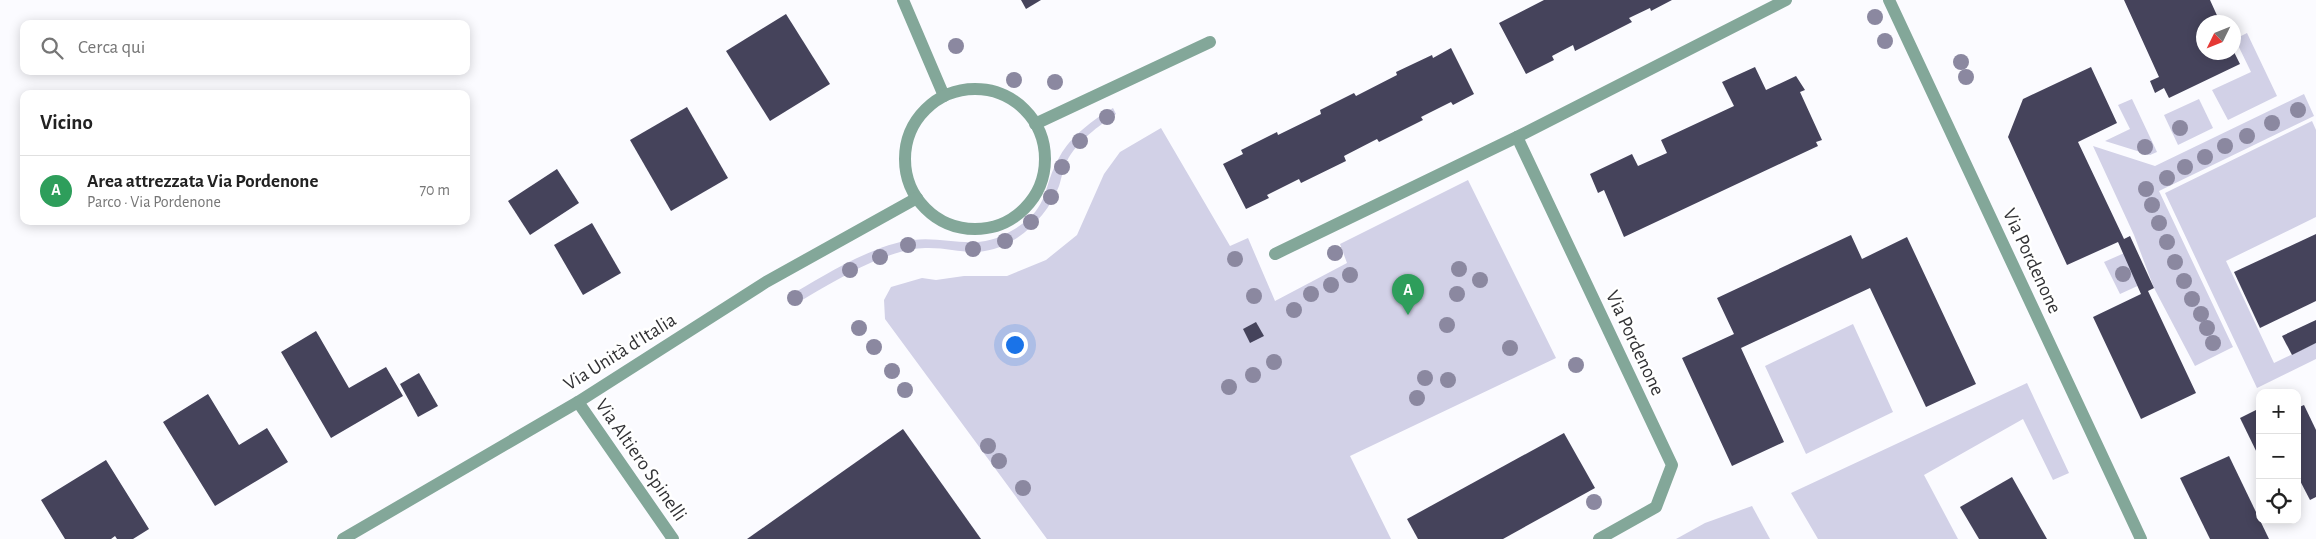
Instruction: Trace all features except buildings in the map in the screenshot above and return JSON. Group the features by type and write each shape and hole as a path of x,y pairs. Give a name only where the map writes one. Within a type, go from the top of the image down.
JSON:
{"street":[{"path":"903,0 944,96"},
{"path":"1275,254 1517,137 1786,0"},
{"name":"Via Pordenone","path":"1889,0 2141,539"},
{"path":"1036,124 1210,42"},
{"path":"978,89 996,92 1012,100 1025,110 1036,124 1044,147 1044,170 1036,193 1022,212 1002,224 978,230 954,227 933,216 917,198 908,180 904,161 907,141 915,122 928,107 944,96 961,90 978,89"},
{"name":"Via Pordenone","path":"1517,137 1672,465 1656,507 1598,539"},
{"name":"Via Unità d'Italia","path":"344,539 578,402 766,282 917,198"},
{"name":"Via Altiero Spinelli","path":"578,402 673,539"}],"shaded area":[{"path":"2247,33 2277,96 2228,120 2212,90 2251,72 2241,51 2241,36"},
{"path":"2304,94 2314,116 2159,191 2233,347 2195,366 2154,288 2134,235 2093,146 2155,166"},
{"path":"2132,99 2157,152 2150,155 2105,141 2130,129 2118,105"},
{"path":"2199,99 2213,128 2178,145 2164,115"},
{"path":"1113,108 1116,114 1089,134 1076,147 1064,167 1056,194 1047,208 1037,221 1017,238 1002,246 976,252 928,248 899,252 852,272 794,305 789,296 849,262 883,247 898,242 926,239 963,242 987,241 1013,230 1025,222 1040,205 1054,167 1070,142 1098,117"},
{"path":"2312,121 2316,130 2316,217 2226,261 2274,363 2316,343 2316,359 2257,388 2165,193"},
{"path":"1161,128 1230,246 1248,238 1275,301 1347,263 1340,244 1468,180 1556,358 1350,456 1391,539 1047,539 885,319 884,300 891,287 922,278 936,280 964,276 1007,276 1046,260 1077,235 1104,174 1120,152"},
{"path":"2129,251 2144,283 2120,294 2104,262"},
{"path":"1853,324 1893,412 1806,454 1765,366"},
{"path":"2027,383 2069,473 2053,480 2023,419 1924,475 1958,539 1818,539 1791,493"},
{"path":"1752,506 1770,539 1676,539 1705,523"}],"place":[{"name":"Area attrezzata Via Pordenone","path":"1408,315"}]}
